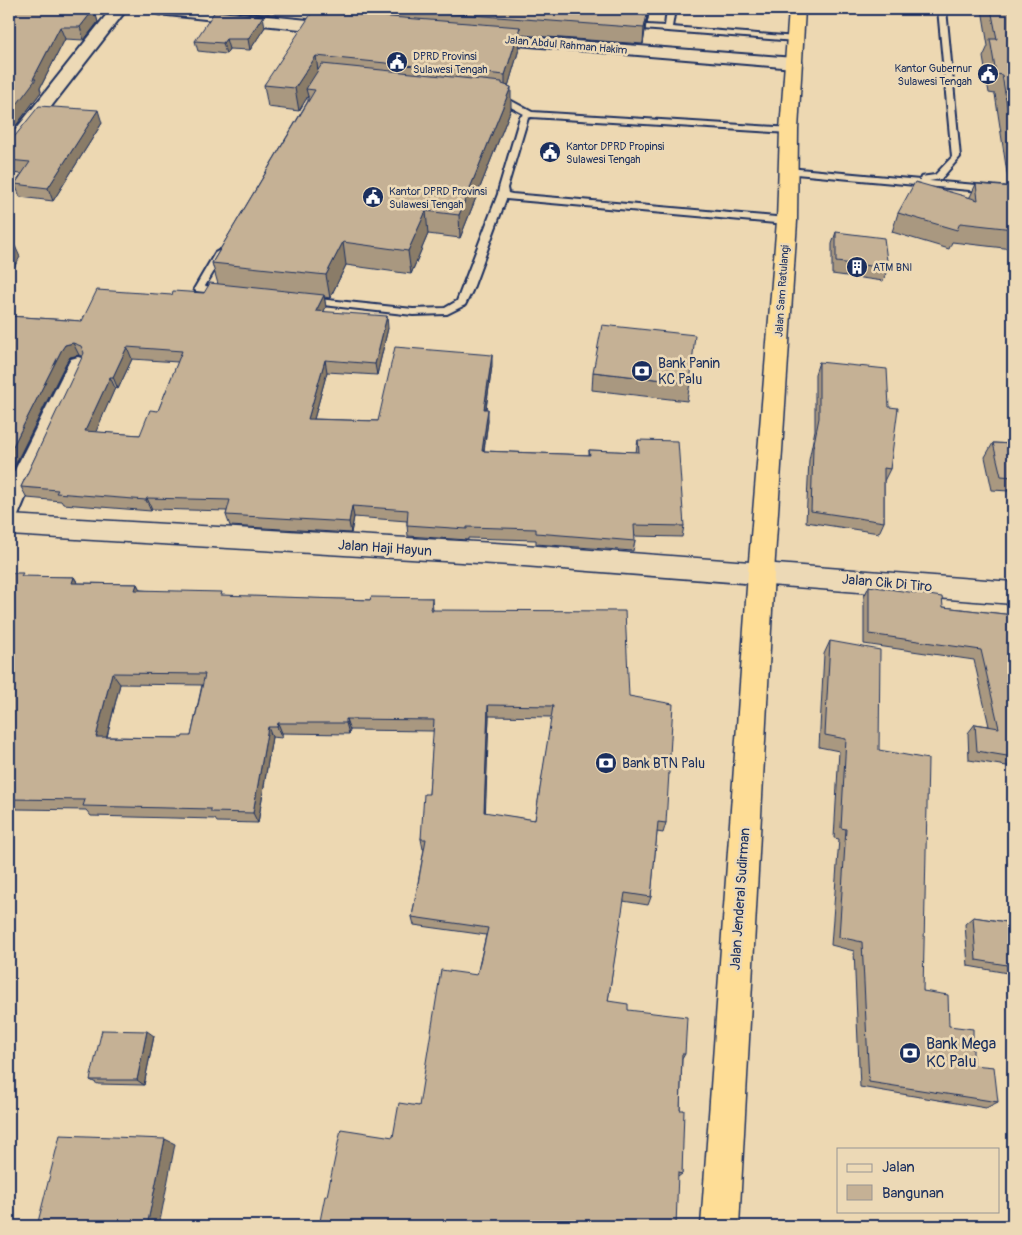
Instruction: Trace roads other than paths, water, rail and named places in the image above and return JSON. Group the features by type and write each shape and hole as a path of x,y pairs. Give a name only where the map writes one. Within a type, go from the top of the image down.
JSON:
{"highway":[{"name":"Jalan Sam Ratulangi","path":"761,573 787,221 789,130 797,9"},
{"name":"Jalan Jenderal Sudirman","path":"720,1226 761,573"}],"street":[{"path":"158,9 352,29"},
{"path":"92,15 115,12"},
{"path":"9,149 115,12"},
{"name":"Jalan Abdul Rahman Hakim","path":"474,38 794,63"},
{"path":"9,512 78,364"},
{"name":"Jalan Haji Hayun","path":"9,526 166,533 761,573"},
{"name":"Jalan Cik Di Tiro","path":"761,573 1013,593"}],"lane":[{"path":"668,29 671,9"},
{"path":"899,181 938,177 956,158 942,9"},
{"path":"621,25 796,39"},
{"path":"486,99 505,101 530,114 789,130"},
{"path":"296,299 413,312 447,311 461,303 503,194 524,117 530,114"},
{"path":"788,171 1013,191"},
{"path":"503,194 510,197 787,221"},
{"path":"224,248 199,289 228,292"}],"place":[{"name":"DPRD Provinsi Sulawesi Tengah","path":"397,62"},
{"name":"Kantor Gubernur Sulawesi Tengah","path":"988,74"},
{"name":"Kantor DPRD Propinsi Sulawesi Tengah","path":"550,152"},
{"name":"Kantor DPRD Provinsi Sulawesi Tengah","path":"373,197"},
{"name":"ATM BNI","path":"857,267"},
{"name":"Bank Panin KC Palu","path":"642,371"},
{"name":"Bank BTN Palu","path":"606,763"},
{"name":"Bank Mega KC Palu","path":"910,1053"}]}
